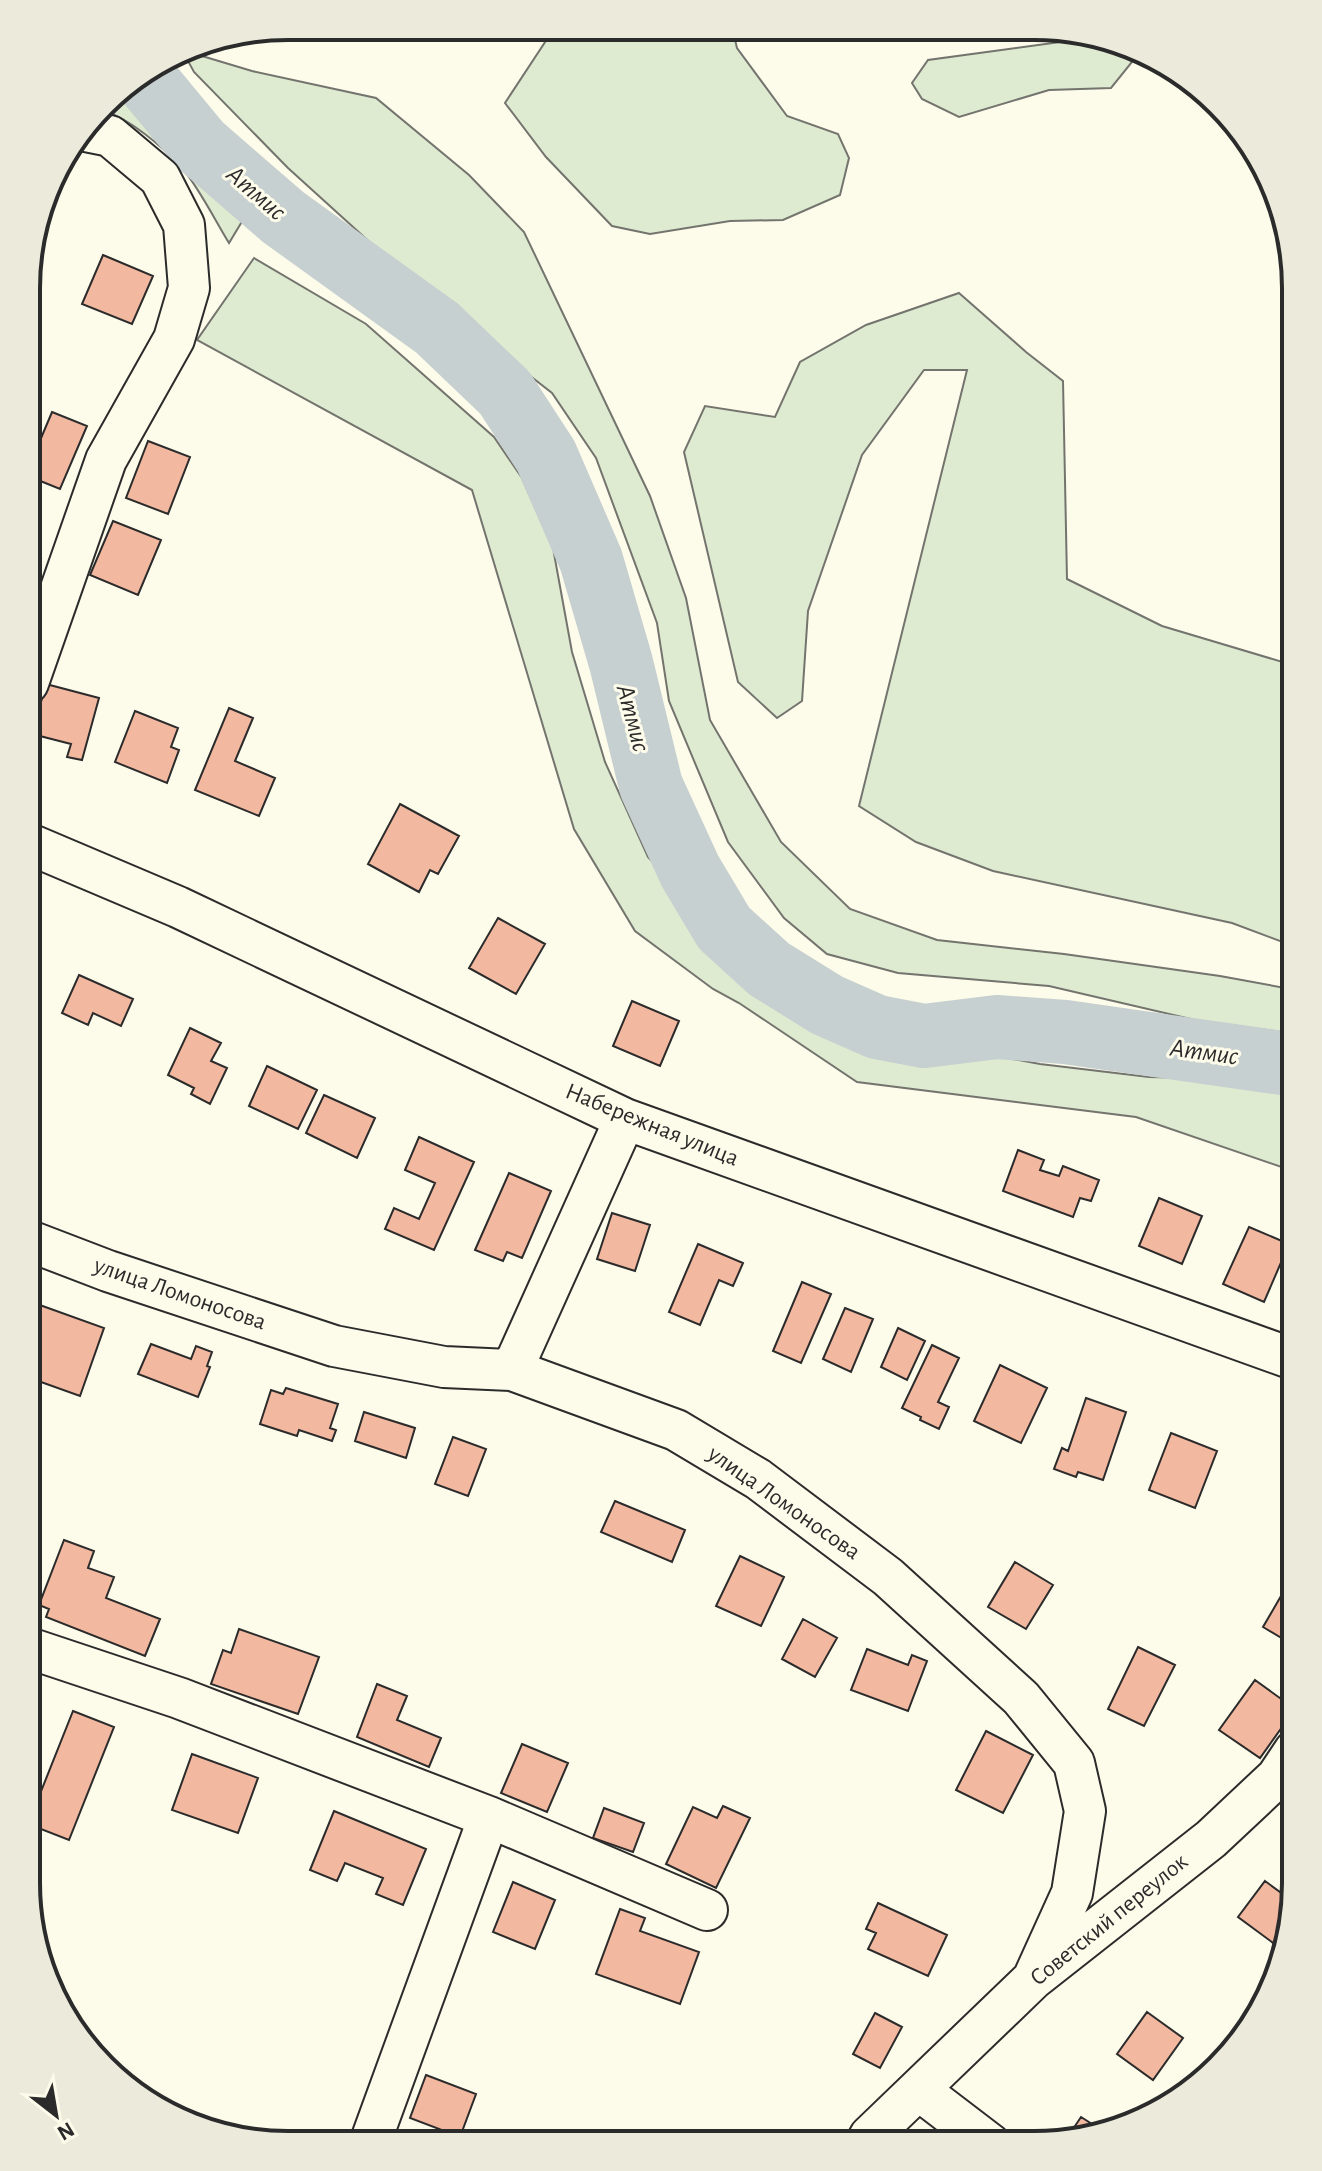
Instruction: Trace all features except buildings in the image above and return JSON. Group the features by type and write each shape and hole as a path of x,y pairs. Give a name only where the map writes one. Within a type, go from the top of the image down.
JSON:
{"street":[{"path":"40,649 106,460 174,339 189,288 184,225 160,178 110,136 96,133"},
{"name":"Набережная улица","path":"40,849 178,907 625,1119 1281,1355"},
{"path":"512,1370 625,1119"},
{"name":"улица Ломоносова","path":"40,1245 108,1271 334,1346 444,1367 512,1370 676,1430 758,1479 888,1577 1021,1698 1074,1763 1085,1811 1072,1893 1033,1979"},
{"path":"40,1652 179,1698 489,1817 707,1910"},
{"name":"Советский переулок","path":"875,2131 1033,1979 1211,1839 1281,1771"},
{"path":"374,2131 489,1817"},
{"path":"919,2090 973,2131"}],"green space":[{"path":"546,40 735,40 737,48 787,116 838,134 849,158 840,195 783,220 730,221 650,234 612,226 546,157 505,103"},
{"path":"1062,42 1098,48 1133,61 1111,88 1049,90 959,117 922,99 912,83 928,60"},
{"path":"202,56 252,71 376,98 469,175 524,232 650,496 686,598 710,720 781,842 850,909 937,940 1064,954 1282,987 1282,1032 1195,1020 1049,986 898,973 827,954 784,918 728,842 669,701 657,623 596,458 552,393 438,304 288,168 194,72 188,62"},
{"path":"139,91 209,165 252,205 229,243 182,168 134,126 113,114"},
{"path":"254,258 366,324 494,437 522,478 553,548 572,652 605,762 648,857 718,936 765,979 823,1015 900,1055 964,1050 1040,1064 1149,1077 1282,1083 1281,1167 1136,1117 857,1082 713,989 635,931 574,829 472,490 197,340"},
{"path":"959,293 1063,381 1067,579 1162,626 1282,662 1282,942 1232,923 993,871 916,842 859,806 967,370 924,370 862,455 808,611 802,701 777,718 738,682 684,452 705,406 775,417 800,362 866,325"}],"waterway":[{"name":"Атмис","path":"149,83 200,145 283,217 437,328 505,393 546,456 591,560 621,663 651,786 690,871 724,928 769,969 827,1005 877,1027 924,1036 997,1027 1065,1032 1282,1063"}]}
